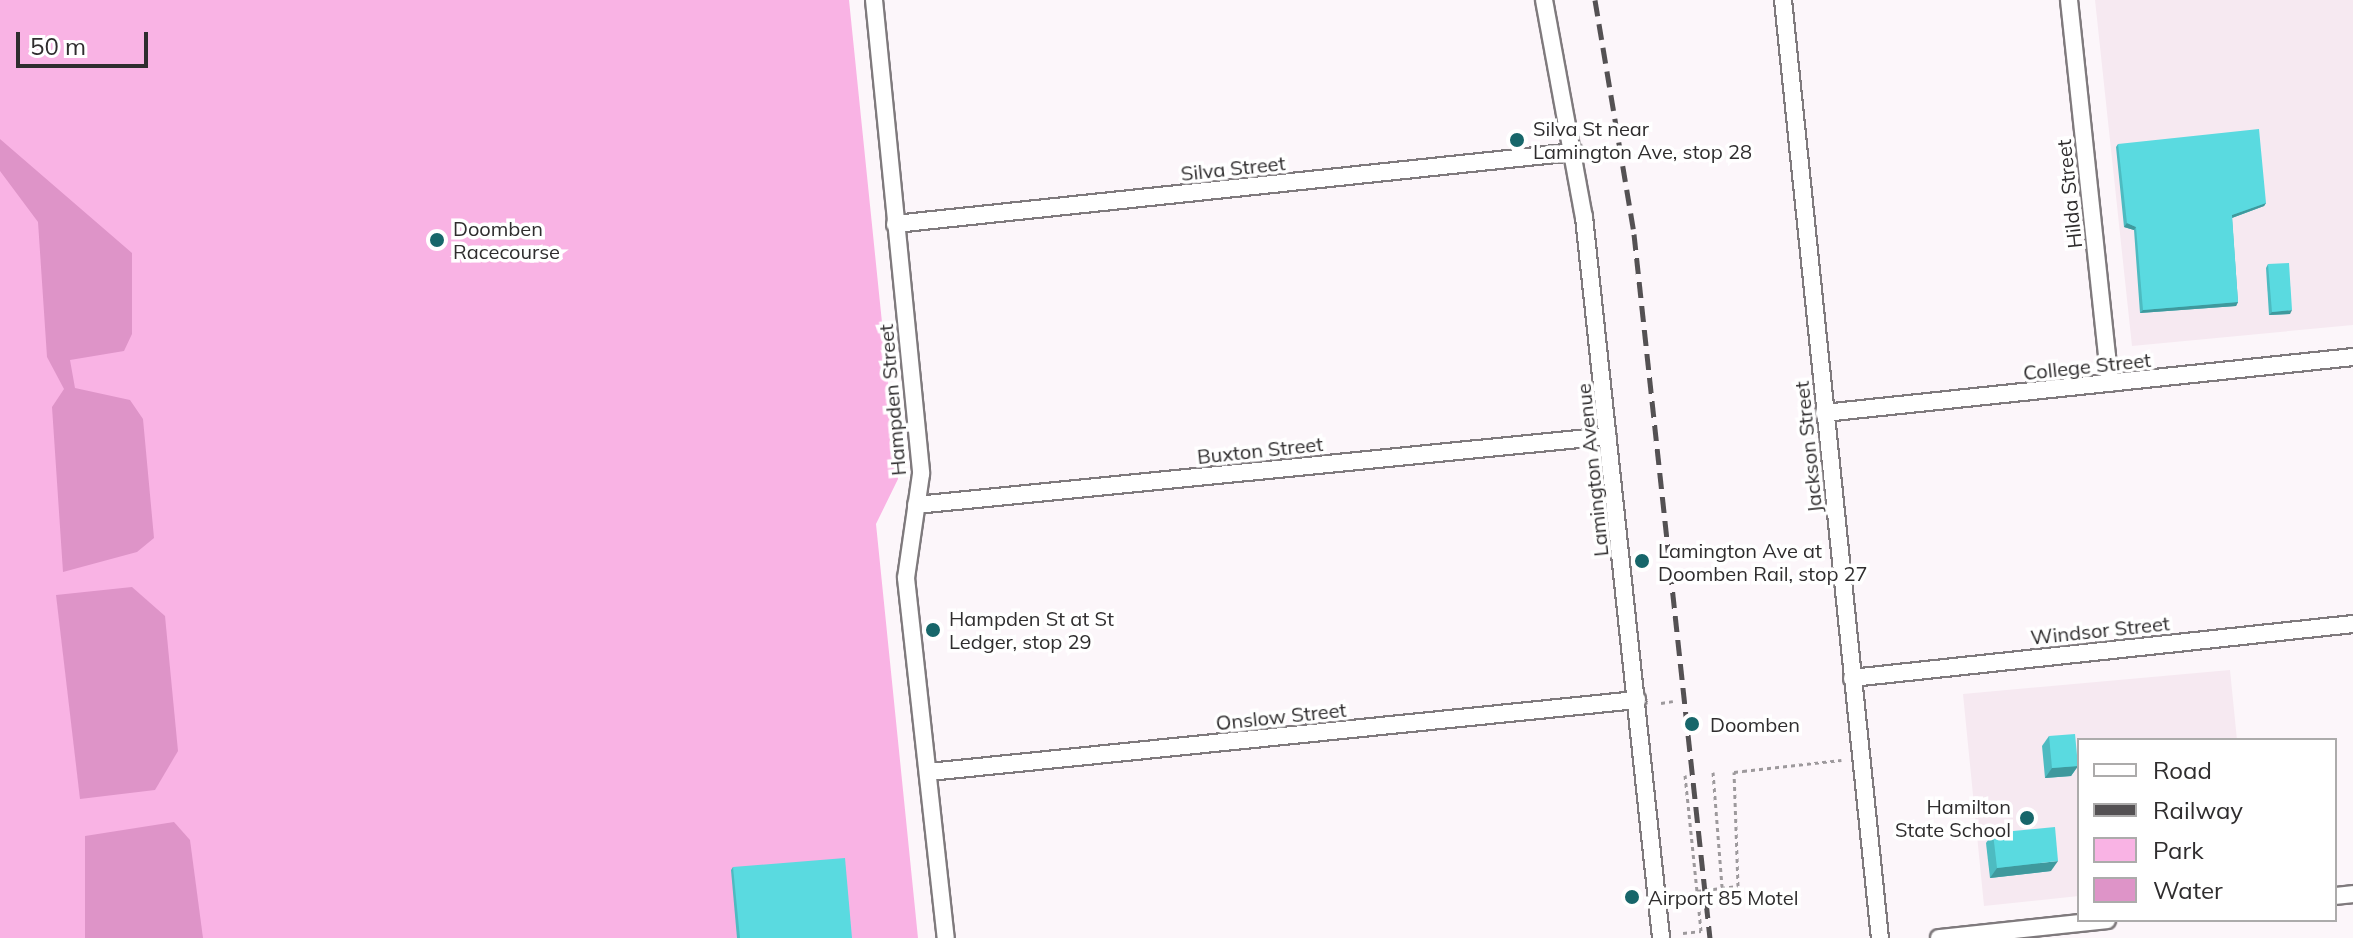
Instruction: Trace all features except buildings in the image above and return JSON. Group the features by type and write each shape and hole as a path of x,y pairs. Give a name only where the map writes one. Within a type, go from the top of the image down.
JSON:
{"street":[{"name":"Hampden Street","path":"874,0 921,474 906,578 946,938"},
{"name":"Lamington Avenue","path":"1544,0 1574,152 1608,436 1661,938"},
{"name":"Jackson Street","path":"1783,0 1880,938"},
{"name":"Hilda Street","path":"2069,0 2110,383"},
{"name":"Silva Street","path":"895,224 1574,152"},
{"name":"College Street","path":"1824,413 2353,357"},
{"name":"Buxton Street","path":"916,505 1608,436"},
{"name":"Windsor Street","path":"1852,678 2353,624"},
{"name":"Onslow Street","path":"929,772 1637,700"},
{"path":"1939,938 2088,922"}],"path":[{"path":"1661,703 1673,701"},
{"path":"1697,891 1738,886 1734,772 1841,760"},
{"path":"1713,772 1722,887"},
{"path":"1683,933 1701,927 1685,775"}],"shaded area":[{"path":"2095,0 2353,0 2353,325 2132,346"},
{"name":"Hamilton State School","path":"2230,670 2237,738 2077,738 2077,896 1984,906 1963,694"}],"green space":[{"name":"Doomben Racecourse","path":"0,0 849,0 898,479 876,524 918,938 0,938"}],"water":[{"path":"0,139 132,253 132,334 124,351 70,360 75,388 130,400 143,419 154,538 137,552 63,572 52,407 64,389 47,357 38,222 0,171"},
{"path":"132,587 165,616 178,751 155,790 80,799 56,595"},
{"path":"174,822 190,840 203,938 85,938 85,836"}],"railway":[{"path":"1595,0 1634,234 1710,938"}],"place":[{"name":"Silva St near Lamington Ave, stop 28","path":"1517,140"},
{"name":"Doomben Racecourse","path":"437,240"},
{"name":"Lamington Ave at Doomben Rail, stop 27","path":"1642,561"},
{"name":"Hampden St at St Ledger, stop 29","path":"933,630"},
{"name":"Doomben","path":"1692,724"},
{"name":"Hamilton State School","path":"2027,818"},
{"name":"Airport 85 Motel","path":"1632,897"}]}
